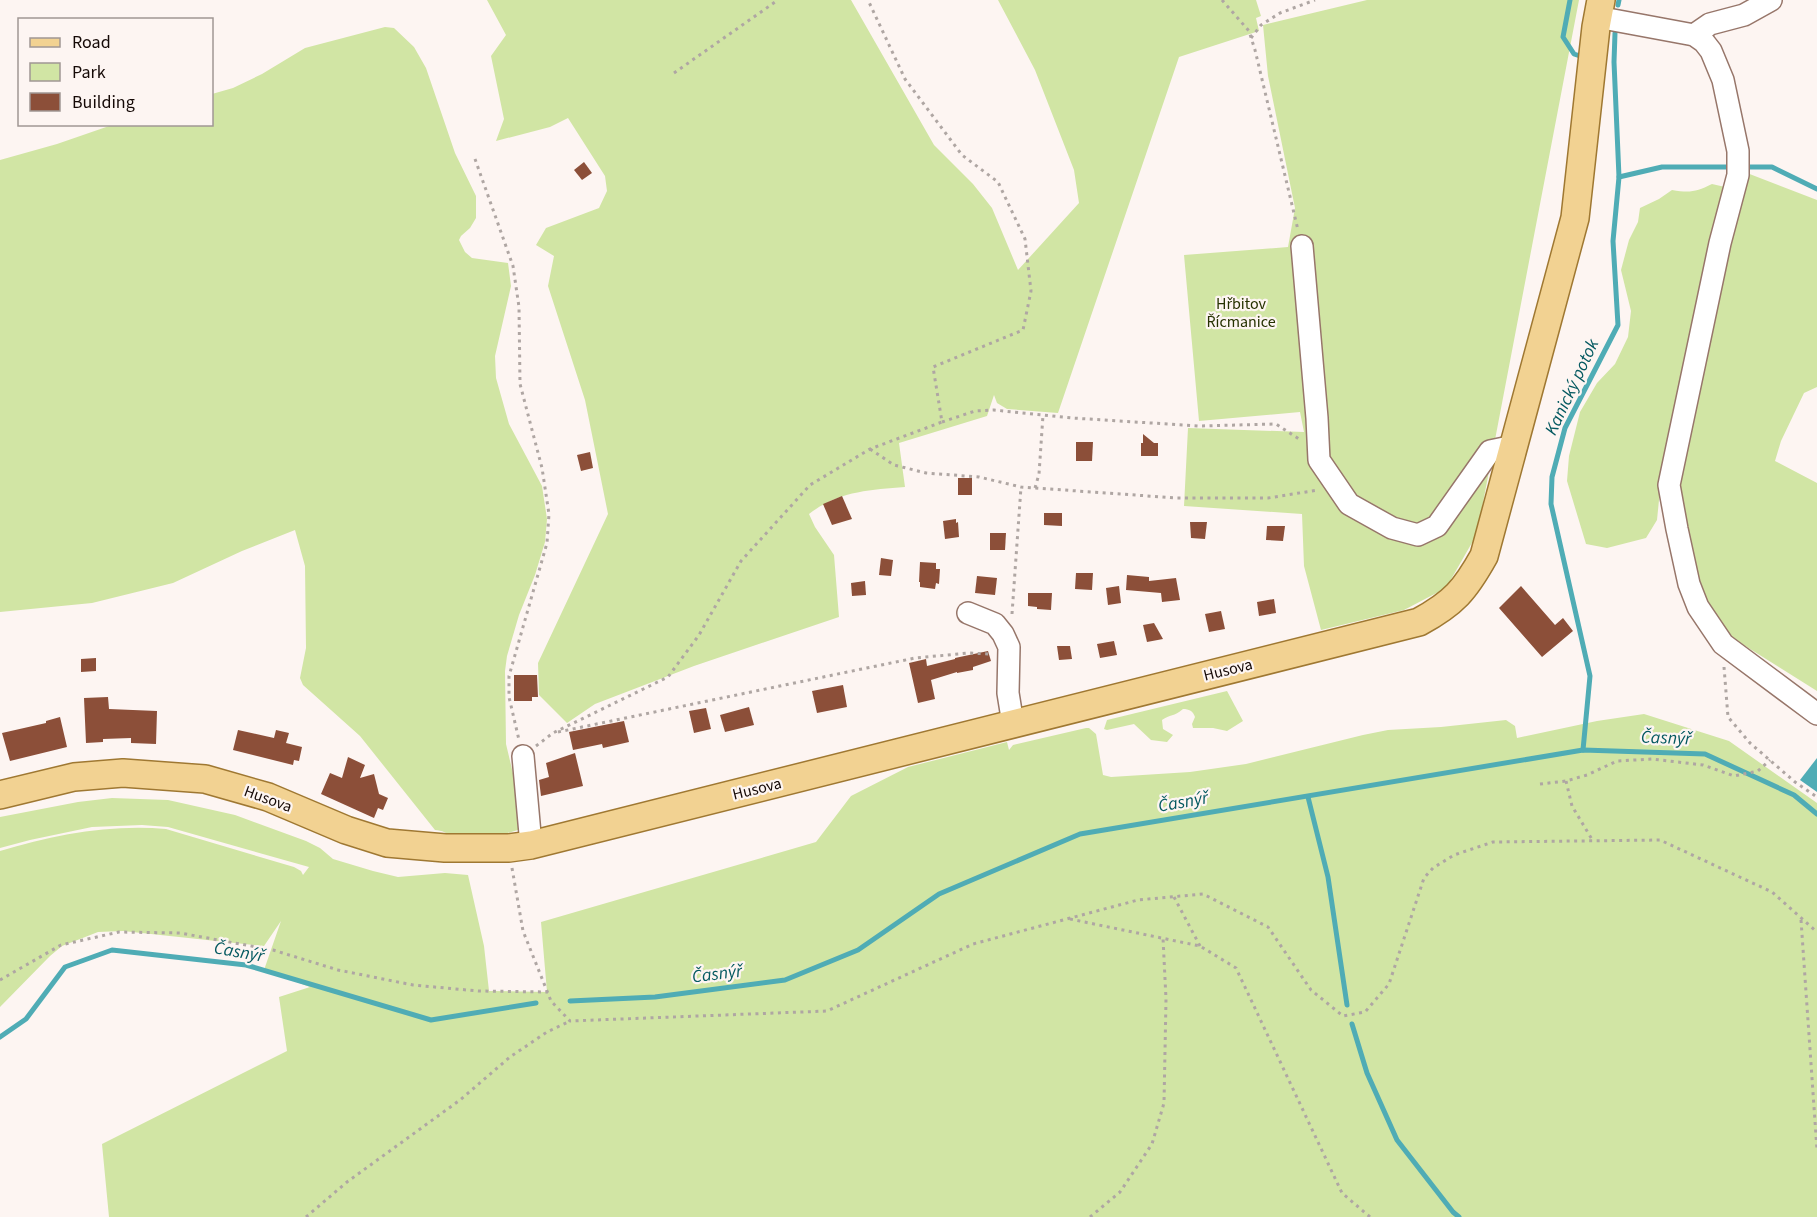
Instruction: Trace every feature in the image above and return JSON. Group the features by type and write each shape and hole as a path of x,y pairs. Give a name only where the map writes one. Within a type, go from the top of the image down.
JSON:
{"main road":[{"name":"Husova","path":"0,795 74,777 123,773 205,779 268,797 346,830 387,843 445,848 520,847 1419,622 1442,609 1457,596 1471,579 1484,556 1575,218 1599,9"}],"lane":[{"path":"1694,35 1710,24 1744,15 1771,0"},
{"path":"1599,9 1694,35 1711,51 1723,80 1738,151 1738,176 1720,243 1670,485 1689,584 1698,607 1723,644 1817,714"},
{"path":"1302,246 1319,460 1349,504 1392,528 1418,535 1437,526 1490,451 1514,446"},
{"path":"968,613 995,624 1009,647 1008,693 1013,724"},
{"path":"520,847 523,756"}],"path":[{"path":"674,73 778,0"},
{"path":"868,0 905,79 962,155 998,182 1025,239 1031,291 1023,330 933,367 942,422"},
{"path":"1222,0 1248,31 1255,50 1302,246"},
{"path":"1251,38 1261,25 1280,13 1315,0"},
{"path":"475,159 513,266 519,307 520,384 542,468 549,514 547,543 508,676 509,697 523,756 553,733 669,677 699,635 741,561 810,485 870,449 942,422 975,411 994,410 1199,426 1276,424 1300,439 1319,460"},
{"path":"1035,488 1040,474 1043,415"},
{"path":"870,449 894,465 926,473 979,477 1021,487 1188,498 1268,498 1338,488"},
{"path":"1003,634 1009,624 1013,607 1021,487"},
{"path":"1723,644 1728,717 1750,743 1817,797"},
{"path":"553,733 915,658 969,653 1008,656"},
{"path":"1540,784 1566,781 1587,775 1617,761 1652,759 1703,765 1734,776 1758,771 1770,760"},
{"path":"1566,781 1572,806 1593,841"},
{"path":"306,1217 347,1182 460,1100 510,1057 548,1032 570,1021 827,1011 973,944 1138,900 1203,894 1268,927 1311,990 1343,1016 1365,1012 1389,984 1424,878 1434,868 1454,855 1493,842 1660,840 1772,892 1817,932"},
{"path":"520,847 523,931 551,1000 570,1021"},
{"path":"1174,897 1200,946"},
{"path":"1801,918 1817,1150"},
{"path":"1068,919 1200,946 1236,968 1342,1193 1370,1217"},
{"path":"0,980 61,945 119,932 180,933 273,950 338,970 413,985 478,991 548,992"},
{"path":"1090,1217 1120,1192 1152,1144 1164,1102 1166,999 1163,938"}],"green space":[{"path":"487,0 851,0 934,145 973,184 992,208 1018,270 1079,203 1074,170 1035,70 998,0 1256,0 1261,16 1256,18 1259,31 1179,57 1058,413 1007,409 997,403 994,395 987,416 899,443 905,487 843,496 820,506 809,514 834,555 839,617 694,666 595,704 567,723 539,695 538,663 608,514 585,400 548,286 554,256 536,245 546,228 599,208 607,191 605,176 568,118 550,127 496,141 504,119 491,56 506,35"},
{"name":"Hřbitov Řícmanice","path":"1367,0 1579,0 1477,534 1446,588 1404,610 1321,630 1304,566 1302,514 1184,506 1188,428 1304,432 1300,412 1199,421 1184,255 1288,247 1295,208 1268,76 1263,25"},
{"path":"385,27 394,28 414,47 426,68 455,153 476,196 476,218 459,240 465,252 472,258 508,263 511,286 495,356 496,378 509,424 542,486 547,519 545,542 507,656 505,671 506,744 521,807 521,829 501,835 454,836 435,830 360,736 303,685 300,678 306,648 305,566 295,530 242,551 173,583 92,603 0,612 0,160 109,126 213,126 213,94 233,88 262,74 305,48"},
{"path":"1747,173 1817,200 1817,387 1804,393 1781,441 1775,461 1817,483 1817,691 1723,632 1694,578 1678,485 1694,387"},
{"path":"1712,184 1725,187 1700,313 1663,460 1657,520 1646,538 1607,548 1586,544 1567,481 1569,456 1580,412 1597,383 1615,364 1628,337 1631,311 1621,270 1629,240 1638,222 1640,208 1672,190 1693,191"},
{"path":"1227,691 1243,721 1227,731 1193,728 1195,717 1187,709 1162,720 1163,729 1173,735 1167,742 1151,740 1134,724 1104,729 1107,720"},
{"path":"1644,714 1729,741 1817,803 1817,1217 109,1217 102,1144 287,1051 279,997 310,987 264,970 281,921 264,946 123,931 98,932 62,946 0,1007 0,851 82,832 124,828 166,829 294,867 303,875 309,867 168,827 142,825 92,827 0,848 0,817 78,802 112,798 168,800 235,815 306,841 320,848 333,859 373,871 398,877 445,873 468,875 484,946 489,991 547,992 541,922 816,842 851,796 908,767 1007,742 1009,750 1013,745 1086,728 1096,734 1103,775 1111,777 1190,772 1246,764 1388,730 1506,720 1515,726 1517,738 1597,721"}],"water":[{"path":"1817,758 1817,792 1800,780"}],"building":[{"path":"584,162 592,173 582,180 574,170"},
{"path":"1143,434 1154,443 1158,443 1158,456 1141,456"},
{"path":"1076,442 1093,442 1092,461 1076,461"},
{"path":"590,452 593,468 581,471 577,455"},
{"path":"958,478 972,478 972,495 958,495"},
{"path":"842,496 852,519 832,525 823,504"},
{"path":"1044,513 1062,513 1062,526 1044,525"},
{"path":"956,519 959,537 945,539 943,521"},
{"path":"1190,522 1207,522 1205,539 1191,538"},
{"path":"1267,526 1285,526 1283,541 1266,540"},
{"path":"990,533 1006,533 1005,550 990,550"},
{"path":"881,558 893,560 891,576 879,575"},
{"path":"920,562 936,563 936,569 940,569 939,584 936,583 935,589 920,587"},
{"path":"1076,573 1093,573 1092,590 1075,589"},
{"path":"1127,575 1149,577 1149,581 1176,578 1180,600 1162,602 1161,593 1126,590"},
{"path":"977,576 997,578 995,595 975,593"},
{"path":"865,581 866,595 852,596 851,583"},
{"path":"1119,586 1121,603 1108,605 1106,588"},
{"path":"1521,586 1555,625 1563,618 1573,631 1542,657 1499,608"},
{"path":"1028,593 1052,593 1051,610 1028,606"},
{"path":"1274,599 1276,613 1259,616 1257,602"},
{"path":"1221,611 1225,629 1209,632 1205,614"},
{"path":"1154,623 1163,639 1147,642 1143,625"},
{"path":"1114,641 1117,655 1100,658 1097,644"},
{"path":"1057,646 1070,646 1072,659 1059,660"},
{"path":"988,651 991,661 973,667 973,670 931,680 935,699 918,703 909,663 926,659 927,666"},
{"path":"96,658 96,671 81,672 81,659"},
{"path":"514,675 537,675 538,697 532,697 532,701 514,701"},
{"path":"843,685 847,707 817,713 812,691"},
{"path":"108,697 109,709 157,711 156,744 131,743 131,738 103,739 103,742 86,743 84,698"},
{"path":"749,707 754,725 725,732 720,715"},
{"path":"706,708 711,729 694,733 689,711"},
{"path":"60,717 67,747 10,761 2,733 46,723 46,721"},
{"path":"624,721 629,742 603,748 602,744 573,750 569,732"},
{"path":"238,730 274,738 276,730 289,733 286,743 302,747 299,761 294,760 293,765 233,750"},
{"path":"575,753 583,786 541,796 539,780 549,777 546,763"},
{"path":"348,757 365,765 360,778 374,774 379,794 388,798 383,810 378,808 374,818 321,794 330,773 342,778"}],"waterway":[{"path":"1570,0 1563,37 1574,54 1586,58"},
{"name":"Kanický potok","path":"1618,5 1619,0"},
{"name":"Kanický potok","path":"1583,750 1590,676 1551,504 1552,477 1565,428 1618,325 1613,241 1619,177 1614,62 1615,33"},
{"path":"1619,177 1662,167 1733,167"},
{"path":"1742,167 1772,167 1817,189"},
{"name":"Časnýř","path":"570,1001 655,997 785,980 858,950 939,894 1080,834 1583,750 1705,754 1794,795 1817,814"},
{"path":"1308,797 1328,877 1347,1005"},
{"name":"Časnýř","path":"0,1037 26,1019 65,967 112,950 246,965 431,1020 536,1003"},
{"path":"1352,1024 1367,1073 1397,1140 1459,1217"}]}
